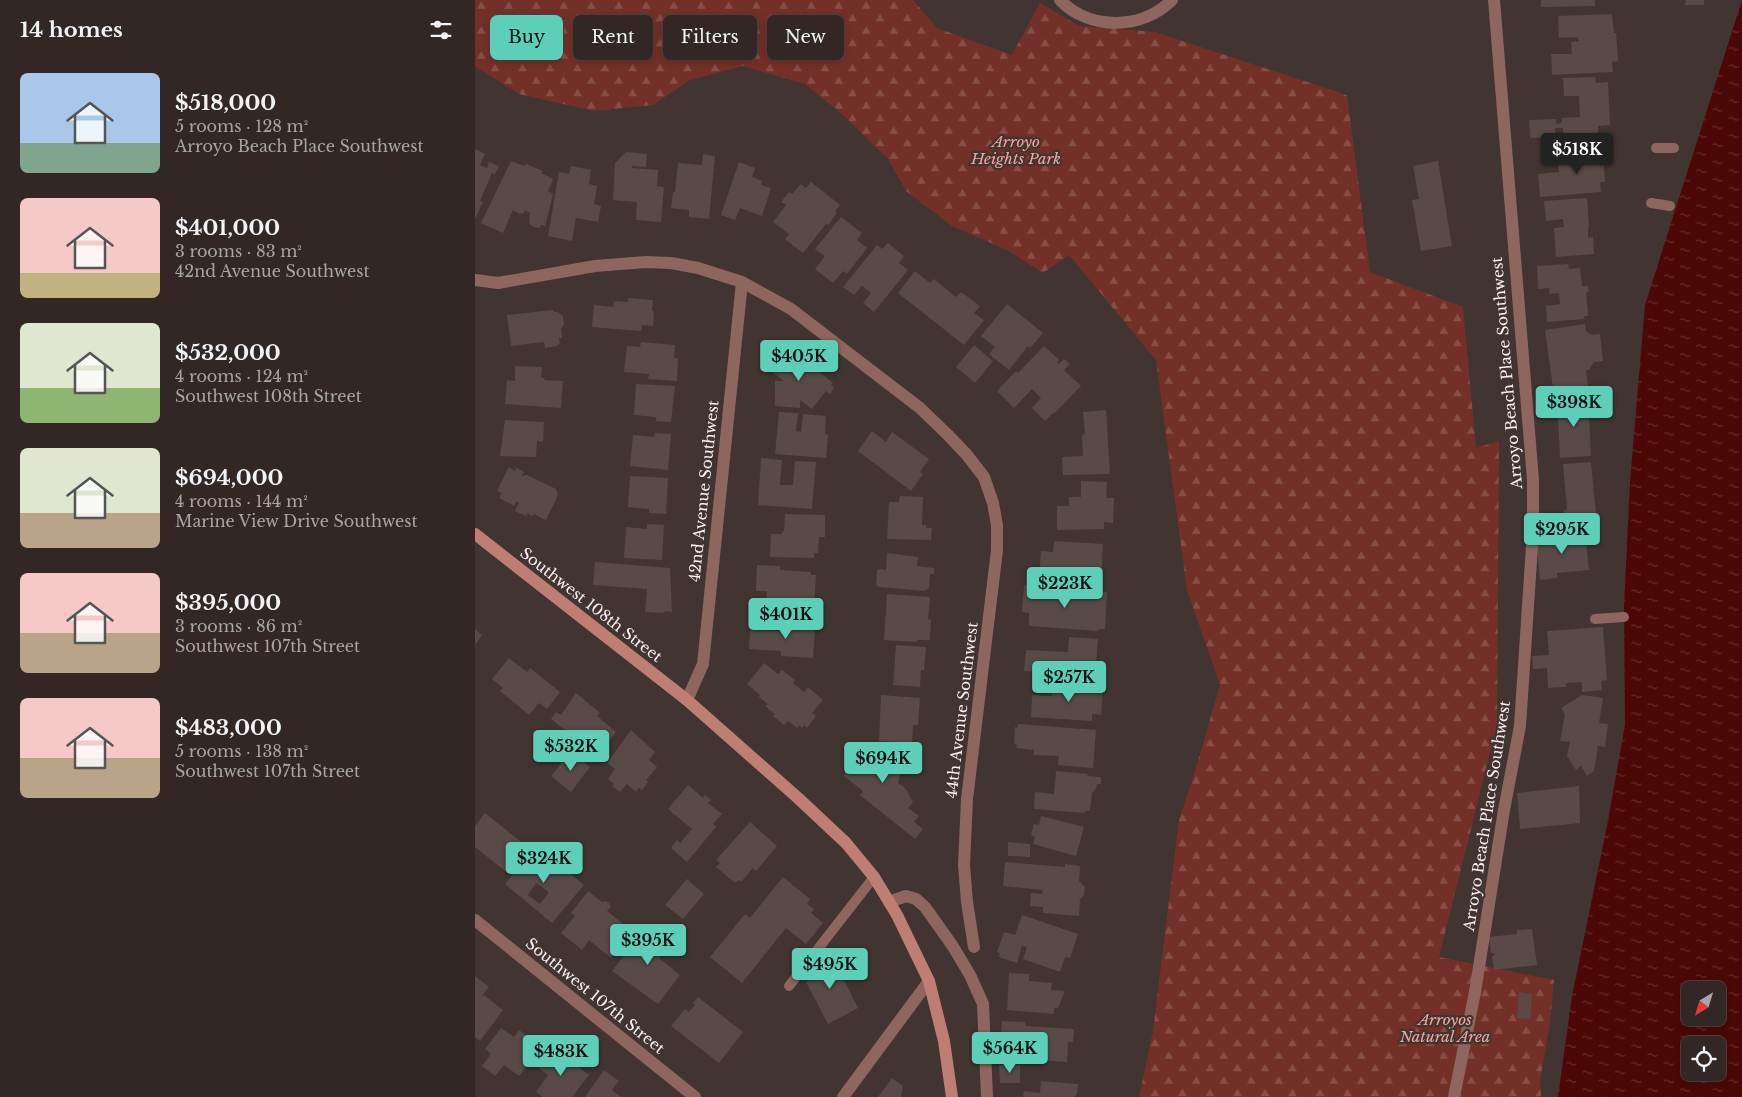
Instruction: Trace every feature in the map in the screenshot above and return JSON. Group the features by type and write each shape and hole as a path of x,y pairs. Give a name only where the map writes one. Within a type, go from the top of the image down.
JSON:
{"street":[{"path":"1060,0 1069,9 1085,18 1116,24 1138,20 1156,13 1172,0"},
{"name":"Arroyo Beach Place Southwest","path":"1454,1097 1475,992 1504,810 1520,726 1533,532 1533,480 1494,0"},
{"name":"44th Avenue Southwest","path":"475,280 498,283 595,266 646,262 671,263 698,268 742,282 791,309 920,408 967,455 984,477 993,502 997,525 997,550 967,799 964,865 967,902 974,947"},
{"name":"42nd Avenue Southwest","path":"687,700 703,664 742,282"},
{"name":"Southwest 108th Street","path":"475,534 687,700 847,843 874,877 897,915 929,981 944,1041 952,1097"},
{"path":"889,902 906,896 916,899 925,908 952,945 970,974 983,1004 987,1097"},
{"name":"Southwest 107th Street","path":"475,920 695,1097"},
{"path":"843,1097 929,981"}],"lane":[{"path":"1656,148 1674,148"},
{"path":"1651,203 1670,206"},
{"path":"1595,619 1624,617"},
{"path":"789,986 874,877"}],"green space":[{"path":"475,0 913,0 937,28 1012,55 1040,3 1079,26 1155,32 1347,95 1370,272 1463,307 1476,448 1499,441 1497,724 1439,957 1554,980 1550,1023 1540,1081 1541,1097 1139,1097 1153,1031 1179,820 1220,685 1187,590 1156,360 1069,255 1043,273 1007,250 952,226 906,191 888,159 841,113 805,84 743,66 690,80 653,105 594,111 519,94 475,66"}],"water":[{"path":"1742,0 1742,1097 1558,1097 1572,996 1607,826 1625,725 1624,607 1630,482 1645,305"}],"building":[{"path":"1541,0 1595,0 1595,6 1541,7"},
{"path":"1686,0 1704,0 1704,5 1685,5"},
{"path":"1612,14 1614,33 1616,33 1618,61 1612,62 1613,72 1552,75 1551,54 1572,54 1571,42 1579,41 1578,37 1559,38 1558,16"},
{"path":"1595,77 1596,83 1608,82 1610,125 1598,126 1598,134 1563,136 1563,128 1555,128 1556,137 1530,138 1529,120 1556,119 1556,124 1562,123 1562,118 1580,117 1579,96 1564,96 1563,78"},
{"path":"1593,142 1612,152 1604,167 1605,182 1600,182 1601,192 1540,197 1538,174 1559,172 1558,164 1579,162 1578,159 1586,156"},
{"path":"475,149 485,154 480,165 487,168 489,162 499,166 495,174 492,173 480,201 483,202 475,219"},
{"path":"626,152 647,154 646,167 632,166 632,168 658,170 657,186 664,187 661,222 636,220 637,202 613,200 615,163"},
{"path":"703,154 715,156 709,219 689,217 689,210 671,208 678,163 702,165"},
{"path":"511,161 524,166 526,164 543,171 541,173 553,179 548,191 553,194 545,226 541,225 540,228 533,227 529,223 530,213 525,210 524,213 519,214 513,210 503,233 481,223"},
{"path":"1438,161 1452,246 1421,251 1412,200 1419,199 1413,166"},
{"path":"739,162 755,168 752,177 762,181 761,185 771,188 762,216 740,208 735,220 721,215"},
{"path":"571,166 591,170 589,184 597,186 594,204 601,206 598,222 576,218 572,241 548,236 559,172 569,174"},
{"path":"811,182 840,205 835,211 837,213 828,225 826,224 803,253 785,239 789,234 773,222 786,205 781,202 789,192 792,194 801,184 806,188"},
{"path":"1587,198 1588,238 1593,237 1594,254 1556,257 1554,228 1564,227 1563,219 1546,221 1544,201"},
{"path":"841,217 862,233 857,240 867,248 847,274 843,271 833,283 815,269 825,256 815,249"},
{"path":"888,243 904,256 899,263 908,270 874,312 863,303 871,293 862,286 854,295 843,287 877,245 882,249"},
{"path":"1568,264 1569,269 1580,268 1582,286 1588,286 1589,292 1586,292 1588,316 1584,316 1584,319 1547,322 1546,306 1560,304 1559,293 1550,294 1549,288 1538,289 1537,266"},
{"path":"915,271 930,283 934,279 956,297 961,292 980,306 974,313 984,320 964,345 898,293"},
{"path":"628,298 653,300 653,326 642,325 641,331 592,327 594,305 613,307 614,301 628,302"},
{"path":"1007,304 1043,333 1030,348 1028,346 1009,370 989,354 995,347 981,336"},
{"path":"553,310 563,316 564,324 561,329 562,338 559,338 560,343 557,346 545,348 544,342 511,346 507,315"},
{"path":"1585,324 1586,331 1591,335 1600,334 1603,361 1594,362 1589,370 1586,370 1588,388 1558,391 1557,387 1553,388 1545,330"},
{"path":"641,342 675,345 674,358 678,358 677,381 648,379 649,374 624,372 627,346 640,347"},
{"path":"974,345 993,361 975,383 956,367"},
{"path":"1044,346 1059,360 1057,362 1059,364 1064,359 1070,364 1064,370 1081,386 1045,421 1032,408 1041,398 1032,389 1014,408 997,391 1016,371 1018,373"},
{"path":"789,348 799,356 806,356 812,360 809,364 833,383 831,385 834,388 830,394 826,391 812,409 800,400 800,408 775,406 775,381 784,381 771,371"},
{"path":"515,366 542,367 541,378 545,378 544,380 563,381 561,408 505,404 507,380 515,381"},
{"path":"636,384 675,386 671,422 656,421 656,417 634,415"},
{"path":"1588,397 1591,456 1560,458 1557,399"},
{"path":"1106,410 1110,474 1063,475 1062,457 1083,456 1082,435 1085,434 1083,412"},
{"path":"779,412 798,413 796,431 801,432 803,414 826,416 825,434 828,435 826,458 775,454"},
{"path":"505,420 544,422 543,442 537,441 536,457 500,456"},
{"path":"872,431 886,442 892,432 929,459 920,472 923,474 911,491 858,451"},
{"path":"655,433 671,434 668,470 630,466 633,435 654,437"},
{"path":"761,458 782,460 780,485 793,485 795,461 816,462 812,509 758,505"},
{"path":"1591,462 1597,525 1566,528 1564,510 1567,510 1563,464"},
{"path":"509,467 515,471 516,468 524,472 522,476 527,475 556,489 558,495 546,520 534,514 532,516 527,513 526,516 515,511 519,503 517,501 514,506 499,498 502,493 497,491"},
{"path":"630,476 668,478 666,514 649,513 649,509 628,507"},
{"path":"1081,481 1107,482 1106,498 1114,498 1113,523 1104,522 1104,529 1057,530 1057,506 1069,506 1069,497 1081,497"},
{"path":"900,496 923,497 922,525 926,525 926,528 932,528 931,540 887,539 889,502 899,502"},
{"path":"785,514 825,515 825,537 819,537 818,553 814,553 814,558 770,557 771,534 782,534 782,531 784,532"},
{"path":"647,524 664,525 662,560 624,558 626,527 647,529"},
{"path":"1585,533 1589,570 1557,573 1557,578 1540,580 1536,538"},
{"path":"1054,541 1103,544 1101,582 1039,579 1041,551 1053,552"},
{"path":"887,553 918,557 917,566 934,568 934,574 930,574 929,588 925,591 879,587 876,585 877,571 879,569 886,570"},
{"path":"595,562 670,568 672,612 645,612 647,589 593,585"},
{"path":"757,565 780,566 780,570 811,572 811,575 816,575 814,607 807,609 766,607 767,591 756,591"},
{"path":"1024,585 1047,587 1047,592 1073,593 1073,589 1107,592 1105,629 1099,629 1098,631 1029,626 1029,613 1022,612"},
{"path":"887,594 930,597 928,620 931,619 930,640 917,640 917,642 884,640"},
{"path":"784,620 809,621 809,630 815,630 813,658 781,656 781,651 749,649 750,630 784,631"},
{"path":"1603,627 1607,680 1601,681 1602,690 1582,692 1582,682 1566,683 1566,687 1548,688 1547,668 1533,669 1532,656 1549,655 1547,631"},
{"path":"475,629 482,635 475,645"},
{"path":"1069,637 1098,639 1095,677 1024,671 1026,650 1068,652"},
{"path":"896,645 926,647 924,670 921,670 920,687 893,685"},
{"path":"509,658 527,672 530,668 560,692 547,709 539,703 529,715 500,691 503,688 492,679"},
{"path":"764,663 778,674 782,670 795,680 793,683 804,692 808,687 823,700 812,713 816,716 807,728 804,725 802,728 799,725 797,728 788,721 784,725 765,706 768,704 759,697 760,695 747,684"},
{"path":"1069,682 1094,683 1094,691 1103,691 1101,715 1092,714 1092,721 1031,717 1032,695 1052,696 1053,690 1069,691"},
{"path":"576,693 600,713 597,716 616,732 597,756 551,719 556,712 561,715"},
{"path":"881,695 920,698 918,725 913,725 912,743 879,741"},
{"path":"1582,695 1603,698 1599,723 1608,724 1605,747 1598,746 1594,771 1587,776 1581,766 1576,770 1567,756 1570,742 1560,741 1565,714 1561,708"},
{"path":"1018,724 1096,730 1093,768 1058,765 1059,756 1033,755 1034,750 1016,748 1017,745 1014,744 1015,727 1018,728"},
{"path":"631,730 655,752 649,760 657,767 646,780 648,782 642,790 639,788 636,792 627,784 620,792 612,786 614,784 608,779 615,769 607,763"},
{"path":"854,743 875,749 875,746 880,751 884,746 906,752 898,783 906,789 913,802 908,808 919,816 914,822 923,829 915,839 860,795 863,791 844,776"},
{"path":"571,752 590,767 571,792 551,776"},
{"path":"1056,771 1101,777 1101,784 1097,784 1092,793 1090,811 1085,811 1085,813 1034,809 1035,792 1054,794"},
{"path":"688,785 703,798 705,795 711,800 708,803 722,814 713,824 716,827 687,862 671,848 677,840 680,843 692,829 668,809"},
{"path":"1579,786 1580,823 1520,829 1517,793"},
{"path":"485,813 525,845 505,871 475,847 475,826"},
{"path":"1041,816 1084,827 1076,856 1033,844 1035,837 1031,835 1034,824 1039,825"},
{"path":"750,822 777,846 756,871 753,868 741,882 739,880 735,883 716,867 720,863 716,860"},
{"path":"1008,842 1030,844 1030,857 1008,856"},
{"path":"537,846 584,885 552,923 505,884","holes":["536,883 549,892 540,904 528,895"]},
{"path":"1005,862 1065,867 1065,864 1080,866 1079,881 1085,887 1084,895 1080,899 1079,916 1043,913 1043,907 1030,906 1031,893 1042,894 1043,890 1003,886"},
{"path":"783,877 810,899 807,904 814,909 811,913 823,923 806,944 786,928 742,983 710,957 745,914 750,918"},
{"path":"687,879 704,894 683,919 665,905"},
{"path":"588,891 602,902 609,903 611,907 607,911 633,932 611,958 589,940 582,950 561,933 575,916 571,913"},
{"path":"1022,915 1078,934 1070,958 1065,957 1060,972 1023,959 1027,947 1022,946 1017,963 999,957 1000,953 997,952 1004,932 1015,935"},
{"path":"656,928 672,941 659,958 680,975 658,1004 612,971 642,932 649,938"},
{"path":"1532,929 1537,965 1494,970 1492,956 1494,956 1494,953 1491,953 1489,937 1517,934 1517,930"},
{"path":"831,955 858,1008 828,1024 806,982 810,980 804,969"},
{"path":"1009,973 1029,974 1029,981 1052,983 1051,990 1065,991 1058,1008 1054,1008 1054,1014 1007,1010"},
{"path":"475,976 489,987 481,997 484,995 503,1010 480,1041 475,1037"},
{"path":"1519,992 1532,994 1530,1019 1517,1018"},
{"path":"698,997 743,1032 719,1063 671,1026 685,1009 689,1012 695,1005 693,1003"},
{"path":"1002,1021 1025,1022 1025,1026 1074,1029 1073,1042 1068,1042 1067,1062 1014,1059 1015,1049 1000,1049"},
{"path":"501,1028 514,1037 519,1030 533,1038 541,1046 540,1050 519,1076 504,1065 495,1076 482,1066 491,1054 485,1049"},
{"path":"554,1049 589,1075 572,1097 543,1097 536,1092 548,1075 539,1068"},
{"path":"999,1065 1020,1065 1020,1083 1000,1083"},
{"path":"604,1070 619,1081 612,1090 621,1097 585,1097"},
{"path":"892,1078 903,1086 901,1097 878,1097"},
{"path":"1041,1081 1078,1084 1077,1094 1074,1097 1023,1097 1024,1091 1040,1093"}],"park label":[{"name":"Arroyo Heights Park","path":"1016,150"},
{"name":"Arroyos Natural Area","path":"1445,1028"}]}
